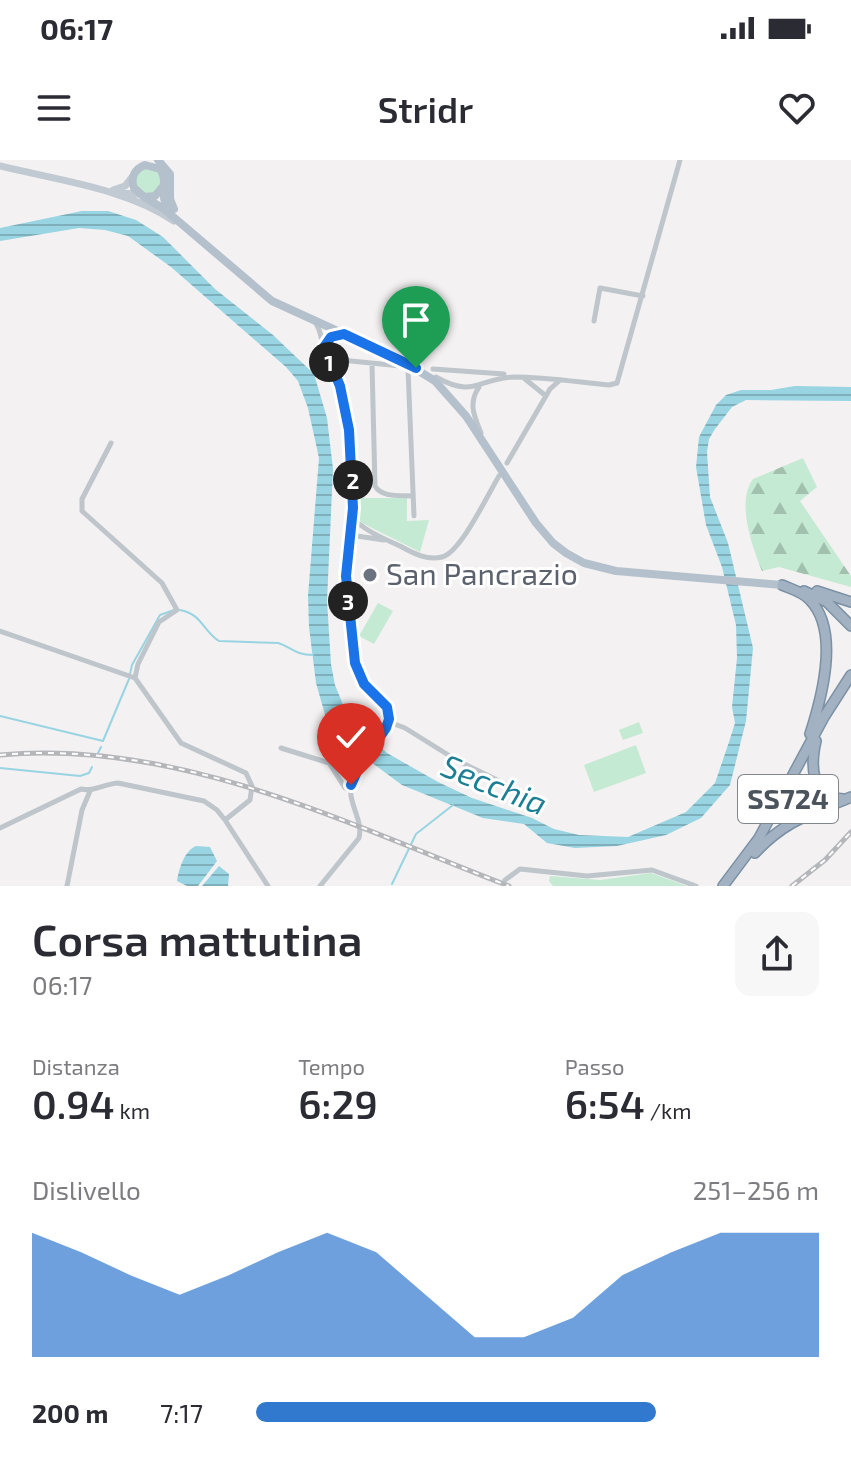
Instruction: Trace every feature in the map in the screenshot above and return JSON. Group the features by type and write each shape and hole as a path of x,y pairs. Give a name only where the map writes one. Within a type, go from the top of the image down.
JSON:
{"highway":[{"path":"778,584 851,602"},
{"path":"778,584 815,595 851,626"},
{"path":"778,584 804,595 813,603 820,613 827,639 826,663 803,756"},
{"name":"SS724","path":"723,886 759,838 851,675"},
{"name":"SS724","path":"730,886 789,798 836,701 851,684"},
{"path":"816,741 812,769 814,778 830,796 849,798"},
{"path":"755,853 785,826 819,808 849,798"}],"main road":[{"path":"138,160 133,184 142,196 164,209 272,301 416,368 435,381 466,416 543,531 566,553 594,566 629,573 778,584"},
{"path":"106,192 125,186 145,165 153,162"},
{"path":"153,162 163,173 164,201 270,293 403,355 434,373 481,433 522,502"},
{"path":"153,162 170,174 170,199 180,216"},
{"path":"0,166 106,192 142,196 155,196 165,184"},
{"path":"106,192 170,218 186,229"}],"street":[{"path":"434,373 458,387 480,386 499,379 521,377 609,385 617,383 680,160"},
{"path":"594,321 600,288 643,296"},
{"path":"314,320 323,334 324,347 347,413 353,473 346,576 355,663 364,684 387,707 389,722 359,767 350,790 360,833 320,886"},
{"path":"324,347 331,337 344,334"},
{"path":"329,362 341,360 404,367 409,372 414,516"},
{"path":"372,364 375,486 386,494 413,496"},
{"path":"434,373 504,374"},
{"path":"481,433 472,410 473,396 480,386 483,373"},
{"path":"521,377 546,396"},
{"path":"507,463 546,396 555,383 564,380"},
{"path":"111,443 82,499 82,511 162,583 177,610 159,622 138,664 135,678"},
{"path":"352,517 389,541 427,558 448,555 458,544 499,476"},
{"path":"351,531 368,529"},
{"path":"351,531 389,541"},
{"path":"0,631 135,678 181,743 198,753 240,768 249,777 252,790 250,800 225,820"},
{"path":"389,722 520,791"},
{"path":"281,748 329,763 345,788 350,790"},
{"path":"0,828 81,789 90,791 106,784 118,783 204,801 225,820 268,886"},
{"path":"67,886 82,810 90,791"},
{"path":"505,880 520,869 587,876 652,870 696,886"}],"green space":[{"path":"148,168 157,172 161,181 157,190 148,194 139,190 135,181 139,172"},
{"path":"803,458 817,487 800,501 851,576 851,587 779,567 762,571 758,561 747,524 748,489 753,479"},
{"path":"355,498 407,498 407,521 429,520 420,552 362,523 356,515"},
{"path":"378,603 393,611 374,644 359,636"},
{"path":"639,722 643,733 623,740 619,730"},
{"path":"636,745 646,773 594,792 584,765"},
{"path":"651,873 687,886 553,886 549,881 550,876 600,880"}],"water":[{"path":"82,211 108,211 136,220 163,237 215,289 273,335 314,374 327,418 333,469 327,601 331,664 335,685 348,717 387,753 438,782 554,829 579,835 628,837 686,812 715,783 729,742 735,723 732,707 737,658 736,625 722,567 706,525 696,467 699,437 716,405 726,395 741,390 795,386 851,387 851,401 746,400 732,407 709,439 710,497 728,543 753,648 746,721 730,785 701,818 666,835 617,846 575,848 547,843 524,824 483,818 402,785 348,745 328,725 316,683 308,596 319,458 308,408 298,381 286,367 171,267 128,236 79,228 0,241 0,228"},
{"path":"196,846 210,847 217,861 198,886 187,886 177,881 178,876 185,856"},
{"path":"219,866 229,874 228,886 202,886"}],"waterway":[{"path":"130,674 160,615 174,610"},
{"path":"180,610 193,615 219,641 278,643 313,655"},
{"path":"0,716 103,741 129,679"},
{"path":"98,753 101,747"},
{"path":"0,768 80,776 89,773 92,767"},
{"name":"Secchia","path":"392,884 416,834 453,805"}],"railway":[{"path":"0,755 67,753 132,760 197,773 324,813 509,886"},
{"path":"792,886 825,860 851,832"}],"place":[{"name":"San Pancrazio","path":"370,575"}],"route":[{"path":"351,785 359,767 386,728 389,714 387,707 364,684 355,663 346,576 353,508 349,430 340,386 324,347 331,337 344,334 416,368"}]}
